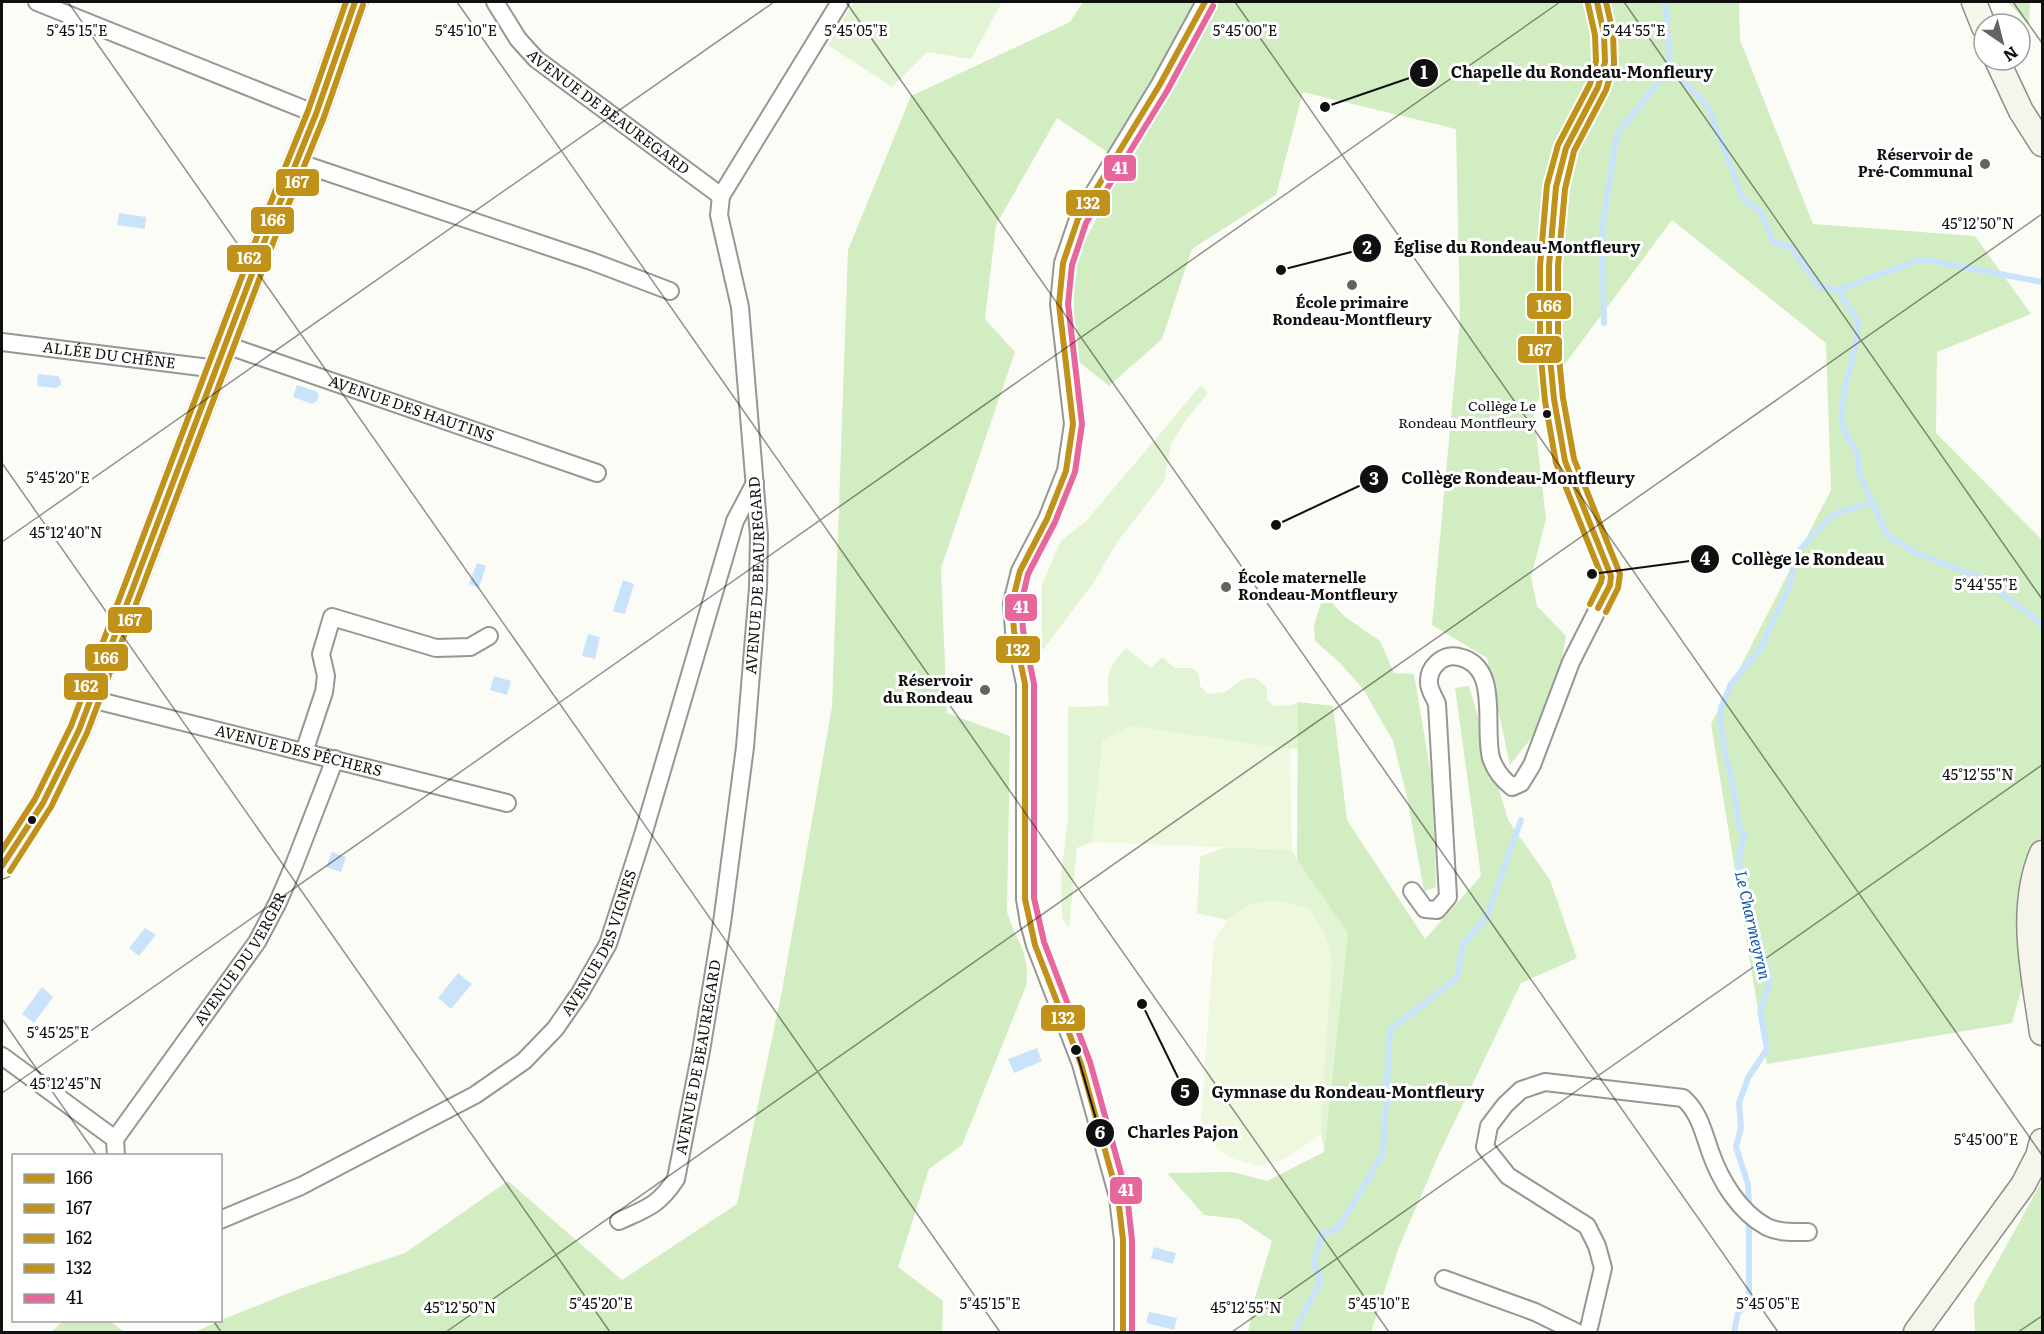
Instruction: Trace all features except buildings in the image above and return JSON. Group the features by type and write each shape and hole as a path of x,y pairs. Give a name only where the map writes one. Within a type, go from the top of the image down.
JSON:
{"street":[{"path":"37,2 316,114"},
{"path":"4,858 43,803 79,730 268,232 316,114 355,2"},
{"name":"AVENUE DE BEAUREGARD","path":"495,2 518,39 536,59 721,196 719,215 740,307 759,536 758,588 745,747 722,923 701,1051 676,1179 664,1196 653,1205 620,1221"},
{"path":"721,196 840,2"},
{"path":"1123,1332 1123,1240 1118,1197 1080,1064 1035,945 1025,898 1025,684 1014,631 1012,603 1020,571 1047,519 1066,471 1073,424 1059,304 1063,263 1078,219 1159,86 1205,2"},
{"path":"1412,891 1425,909 1437,910 1448,897 1437,704 1429,684 1432,669 1443,658 1454,656 1468,659 1478,667 1486,684 1491,757 1497,772 1505,781 1512,787 1521,783 1532,765 1570,662 1610,585 1611,576 1565,461 1554,399 1549,348 1548,266 1556,187 1566,148 1598,87 1605,62 1604,34 1597,2"},
{"path":"2003,72 2021,111 2043,144"},
{"path":"297,162 591,261 669,291"},
{"name":"ALLÉE DU CHÊNE","path":"2,342 217,369"},
{"name":"AVENUE DES HAUTINS","path":"226,345 597,473"},
{"name":"AVENUE DES VIGNES","path":"222,1219 301,1186 475,1095 524,1061 555,1029 580,993 608,944 643,835 735,521 755,483"},
{"path":"304,752 324,692 326,676 321,654 332,617 436,648 470,647 489,636"},
{"name":"AVENUE DES PÊCHERS","path":"91,699 507,803"},
{"name":"AVENUE DU VERGER","path":"116,1147 257,942 294,865 335,759"},
{"path":"2043,853 2033,888 2029,932 2043,1033"},
{"path":"2,1056 116,1147"},
{"path":"1588,1332 1603,1268 1597,1246 1587,1226 1509,1176 1485,1147 1489,1126 1505,1105 1521,1090 1545,1082 1683,1098 1693,1107 1719,1174 1743,1207 1768,1227 1786,1232 1808,1232"},
{"path":"1916,1332 2023,1185 2043,1141"},
{"path":"1444,1279 1535,1312 1576,1332"}],"green space":[{"path":"854,2 1002,2 971,59 927,52 892,87 828,45"},
{"path":"1083,2 1739,2 1740,40 1813,224 1975,236 2031,314 1937,352 1936,433 2042,540 2042,913 2012,1023 1767,1064 1711,724 1831,490 1826,343 1672,220 1533,407 1546,519 1531,577 1537,606 1566,636 1552,712 1510,765 1487,658 1432,625 1460,320 1456,129 1303,92 1276,195 1192,249 1162,339 1109,386 1073,357 1074,262 1125,164 1057,118 996,225 985,319 1015,352 941,568 947,713 1010,736 1007,912 1025,956 1027,975 1026,986 962,1145 929,1169 898,1267 943,1301 942,1332 195,1332 299,1289 405,1253 508,1181 622,1280 737,1204 782,991 832,707 848,250 911,96 1070,22"},
{"path":"2008,2 2030,2 2030,12 2017,12"},
{"path":"1201,385 1208,393 1184,423 1171,444 1164,482 1118,541 1094,582 1042,651 1042,584 1061,541 1087,520"},
{"path":"1324,594 1345,617 1380,641 1394,673 1414,674 1432,780 1436,887 1424,891 1407,797 1393,741 1363,689 1339,662 1315,641 1314,625"},
{"path":"1126,648 1151,668 1162,657 1175,668 1192,668 1199,674 1200,686 1208,694 1225,692 1243,679 1256,678 1267,688 1267,700 1274,706 1292,705 1298,702 1298,749 1103,740 1092,842 1077,848 1069,928 1062,918 1061,876 1068,819 1068,707 1109,706 1109,674 1114,663"},
{"path":"1469,686 1508,820 1550,880 1577,958 1521,983 1439,1154 1399,1247 1371,1332 1248,1332 1254,1301 1272,1241 1239,1219 1204,1215 1167,1173 1232,1172 1267,1181 1324,1152 1348,933 1297,860 1298,702 1333,706 1347,820 1425,939 1481,876 1455,688"},
{"path":"1131,726 1290,749 1292,850 1092,842 1103,740"},
{"path":"1226,847 1292,850 1348,933 1324,1152 1282,901 1252,905 1227,920 1197,913 1200,857"},
{"path":"1282,901 1311,910 1327,939 1332,959 1320,1135 1285,1159 1258,1166 1228,1157 1210,1141 1201,1120 1214,940 1236,912 1250,905"},
{"path":"2042,1181 2042,1332 1975,1332 1974,1304"},
{"path":"62,1322 111,1322 124,1332 51,1332"}],"water":[{"path":"119,213 146,217 145,229 117,225"},
{"path":"38,374 58,376 61,385 56,388 37,386"},
{"path":"297,385 316,391 319,395 317,401 312,404 293,397"},
{"path":"477,563 486,566 479,588 469,584"},
{"path":"623,580 634,584 625,614 613,611"},
{"path":"588,634 600,637 595,659 582,656"},
{"path":"494,676 511,681 507,695 490,690"},
{"path":"332,852 346,857 341,872 326,867"},
{"path":"145,928 156,935 139,956 129,948"},
{"path":"458,973 472,984 451,1009 438,998"},
{"path":"42,987 53,997 34,1023 22,1014"},
{"path":"1037,1048 1042,1061 1014,1073 1008,1059"},
{"path":"1154,1247 1176,1253 1173,1264 1151,1258"},
{"path":"1149,1312 1177,1318 1174,1330 1146,1323"}],"waterway":[{"name":"Le Charmeyran","path":"1665,2 1670,68 1708,106 1742,197 1761,212 1773,242 1791,247 1818,286 1838,290 1858,321 1856,345 1845,387 1841,417 1843,429 1858,455 1858,471 1872,502 1845,511"},
{"path":"1604,323 1602,228 1617,134 1670,68"},
{"path":"1838,290 1916,261 1932,261 2042,282"},
{"path":"1872,502 1887,535 1916,553 1982,578 2042,624"},
{"name":"Le Charmeyran","path":"1749,1208 1748,1184 1736,1147 1741,1127 1739,1103 1748,1078 1767,1049 1760,1011 1770,981 1738,862 1744,835 1739,827 1733,785 1725,753 1721,708 1731,684 1761,648 1790,584 1795,555 1830,517 1843,511"},
{"path":"1294,1332 1321,1280 1313,1263 1323,1233 1337,1230 1383,1154 1390,1030 1457,978 1463,945 1487,916 1521,820"},
{"name":"Le Charmeyran","path":"1734,1332 1738,1313 1749,1302 1749,1218"}],"transit line":[{"name":"162","path":"2,850 35,799 71,726 260,229 308,111 346,2"},
{"name":"166","path":"2,866 43,803 79,730 268,232 316,114 355,2"},
{"name":"132","path":"1123,1332 1123,1240 1118,1197 1081,1064 1035,945 1025,899 1025,684 1014,631 1012,603 1020,571 1047,519 1066,471 1073,424 1059,304 1063,263 1078,219 1159,86 1205,2"},
{"name":"166","path":"1597,2 1604,34 1605,62 1598,87 1566,148 1556,187 1549,266 1549,348 1554,399 1565,461 1611,576 1610,585 1598,608"},
{"name":"162","path":"1606,2 1613,33 1614,64 1606,90 1574,151 1565,189 1558,266 1558,348 1563,398 1574,459 1620,574 1618,588 1606,612"},
{"name":"167","path":"1588,4 1595,35 1596,61 1590,84 1558,145 1547,185 1540,266 1540,348 1545,401 1556,463 1602,577 1590,604"},
{"name":"167","path":"10,871 51,807 87,733 276,235 324,117 363,5"},
{"name":"41","path":"1132,1332 1132,1240 1127,1195 1090,1062 1044,942 1034,898 1034,684 1023,630 1021,604 1028,574 1055,522 1075,472 1082,424 1068,304 1072,265 1086,223 1167,91 1213,6"}],"place":[{"name":"Chapelle du Rondeau-Monfleury","path":"1325,107"},
{"name":"Réservoir de Pré-Communal","path":"1985,164"},
{"name":"Église du Rondeau-Montfleury","path":"1281,270"},
{"name":"École primaire Rondeau-Montfleury","path":"1352,285"},
{"name":"Collège Le Rondeau Montfleury","path":"1547,414"},
{"name":"Collège Rondeau-Montfleury","path":"1276,525"},
{"name":"Collège le Rondeau","path":"1592,574"},
{"name":"École maternelle Rondeau-Montfleury","path":"1226,587"},
{"name":"Réservoir du Rondeau","path":"985,690"},
{"name":"Gymnase du Rondeau-Montfleury","path":"1142,1004"},
{"name":"Charles Pajon","path":"1076,1050"}]}
